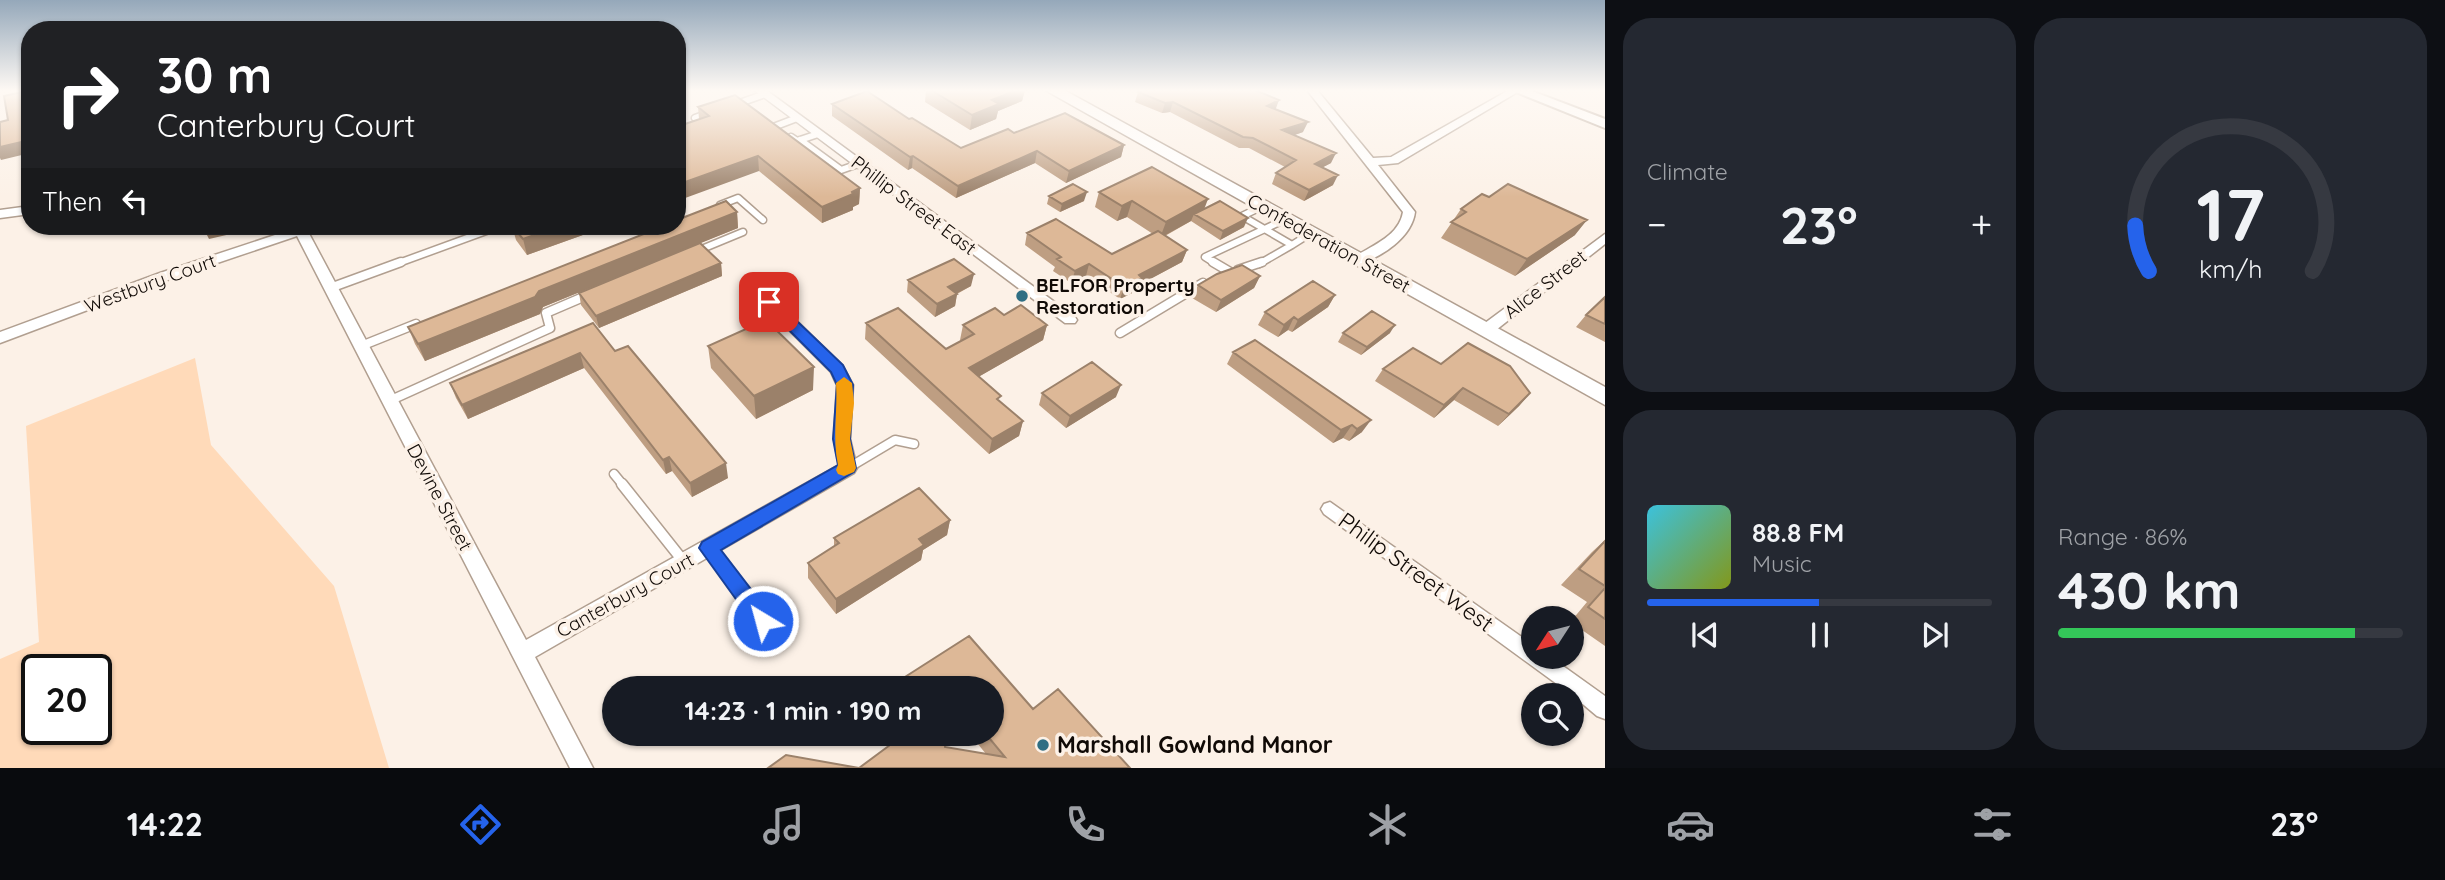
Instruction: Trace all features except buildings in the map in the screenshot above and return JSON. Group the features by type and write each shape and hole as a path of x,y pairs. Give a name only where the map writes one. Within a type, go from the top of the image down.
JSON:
{"main road":[{"name":"Confederation Street","path":"1118,126 1605,397"}],"street":[{"name":"Phillip Street East","path":"807,126 1070,320"},
{"path":"1341,126 1403,202 1410,216 1408,225 1402,232 1359,260"},
{"path":"1371,162 1394,160 1454,126"},
{"path":"0,214 21,211"},
{"name":"Westbury Court","path":"0,338 279,235"},
{"name":"Devine Street","path":"303,235 582,768"},
{"name":"Alice Street","path":"1486,330 1605,237"},
{"path":"769,302 837,369 845,385 842,439 848,468"},
{"name":"Canterbury Court","path":"522,653 848,468"},
{"name":"Philip Street West","path":"1330,509 1605,709"}],"lane":[{"path":"776,126 797,141 818,134"},
{"path":"800,140 841,170 858,164"},
{"path":"713,207 738,198 763,220"},
{"path":"1263,206 1242,216 1292,245"},
{"path":"1230,272 1205,257 1286,219"},
{"path":"694,252 743,232"},
{"path":"1220,276 1253,267 1311,233"},
{"path":"330,288 474,235"},
{"path":"1120,333 1209,280"},
{"path":"389,401 550,328 546,313 596,292"},
{"path":"361,346 420,323"},
{"path":"848,468 895,440 914,444"},
{"path":"614,474 684,562"},
{"path":"708,548 776,639"}],"shaded area":[{"path":"195,358 211,445 334,586 389,768 0,768 0,659 39,642 26,426"}],"slow traffic":[{"path":"844,383 842,439 848,468 844,470"}],"place":[{"name":"BELFOR Property Restoration","path":"1022,296"},
{"name":"Marshall Gowland Manor","path":"1043,745"}],"route":[{"path":"763,621 708,548 848,468 842,439 845,385 837,369 769,302"}]}
